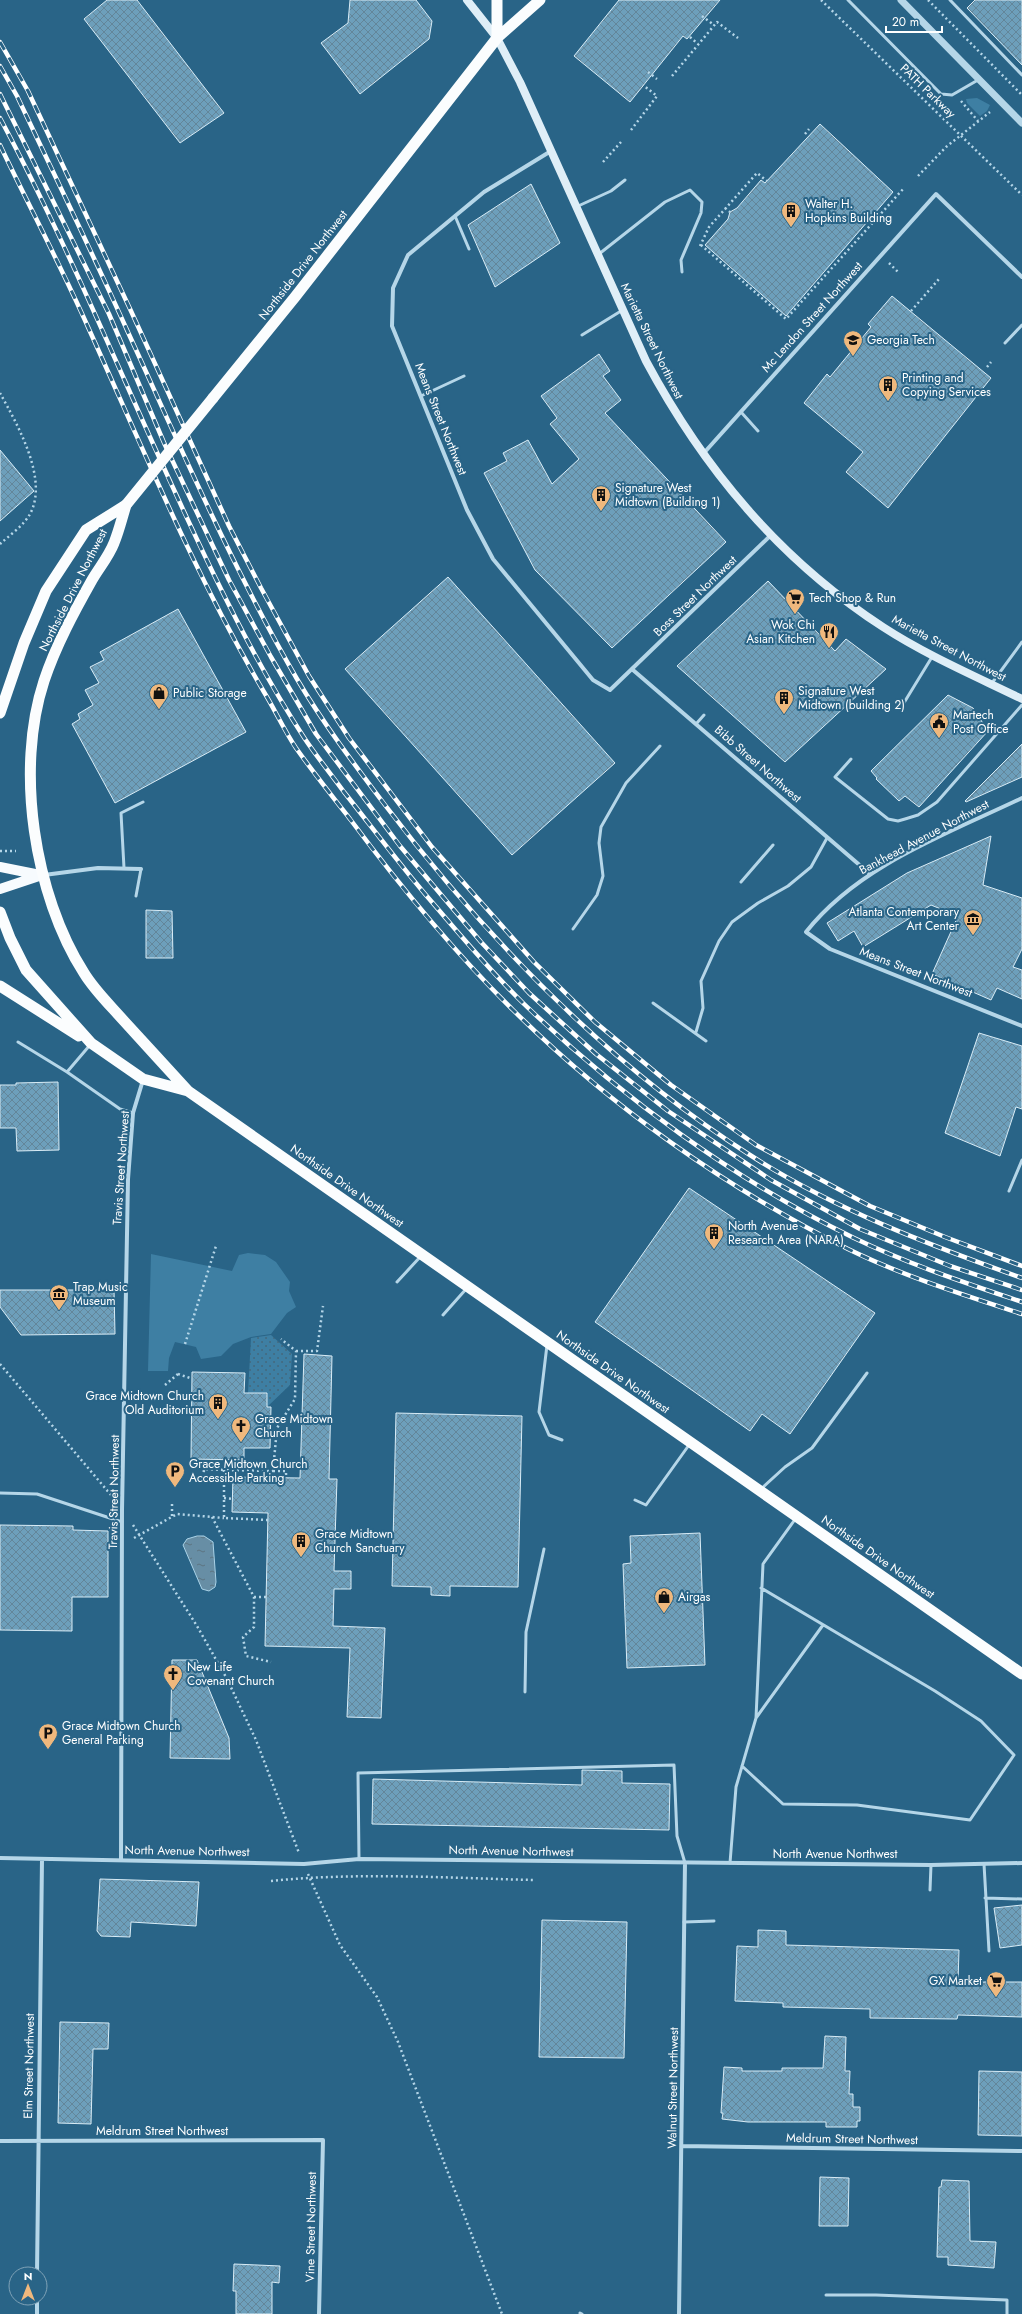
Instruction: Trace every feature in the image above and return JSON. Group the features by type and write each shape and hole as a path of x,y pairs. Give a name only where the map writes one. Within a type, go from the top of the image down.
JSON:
{"highway":[{"path":"497,0 497,38"},
{"name":"Northside Drive Northwest","path":"0,712 24,643 46,591 86,530 126,505 295,297 497,38 540,0"},
{"name":"Northside Drive Northwest","path":"126,505 114,544 72,615 54,654 44,682 35,716 32,785 35,836 42,875 61,930 84,973 94,988 188,1091 1022,1674"},
{"name":"Northside Drive Northwest","path":"0,912 10,938 26,970 91,1043 144,1079 188,1091"},
{"path":"0,986 91,1043"}],"main road":[{"name":"Marietta Street Northwest","path":"467,0 497,38 551,151 646,361 669,404 733,495 770,536 828,588 883,627 933,656 1022,699"},
{"path":"0,867 42,875"},
{"path":"0,889 42,875"}],"street":[{"path":"901,0 1022,123"},
{"name":"Means Street Northwest","path":"551,151 484,192 408,255 393,288 392,326 467,510 492,559 592,680 610,690 633,670"},
{"name":"Mc Lendon Street Northwest","path":"703,454 936,194 1022,277"},
{"name":"Boss Street Northwest","path":"633,670 770,536"},
{"name":"Bibb Street Northwest","path":"633,670 870,874"},
{"name":"Bankhead Avenue Northwest","path":"806,932 822,912 870,874 1022,798"},
{"path":"42,875 98,868 141,869"},
{"name":"Means Street Northwest","path":"806,932 830,949 1022,1026"},
{"name":"Travis Street Northwest","path":"121,1860 122,1522 127,1216 133,1113 144,1079"},
{"name":"North Avenue Northwest","path":"0,1858 304,1864 359,1858 931,1865 1022,1863"},
{"name":"Elm Street Northwest","path":"37,2266 42,1859"},
{"name":"Walnut Street Northwest","path":"679,2314 685,1863"},
{"name":"Meldrum Street Northwest","path":"0,2141 324,2140"},
{"name":"Vine Street Northwest","path":"319,2314 324,2140"},
{"name":"Meldrum Street Northwest","path":"682,2146 1022,2151"}],"lane":[{"path":"848,0 941,94 954,93 979,80"},
{"path":"950,0 1022,76"},
{"path":"576,207 611,190 625,180"},
{"path":"598,255 666,202 690,190 702,202 701,213 681,260 682,272"},
{"path":"455,216 468,249"},
{"path":"582,335 623,310"},
{"path":"1005,343 1022,325"},
{"path":"421,396 464,376"},
{"path":"741,412 758,431"},
{"path":"991,684 1022,642"},
{"path":"902,706 933,656"},
{"path":"851,759 835,777 888,819 898,821 918,815 937,802 1022,705"},
{"path":"696,724 704,715"},
{"path":"573,929 597,895 603,876 599,843 601,827 626,784 660,746"},
{"path":"124,868 121,813 144,802"},
{"path":"696,1032 703,1008 701,981 719,941 732,922 758,903 788,886 811,867 828,838"},
{"path":"741,882 773,845"},
{"path":"136,896 141,869"},
{"path":"654,1003 696,1032 706,1041"},
{"path":"18,1042 67,1072 120,1109 133,1113"},
{"path":"67,1072 91,1043"},
{"path":"1008,1191 1022,1160"},
{"path":"397,1282 422,1254"},
{"path":"443,1315 468,1287"},
{"path":"547,1342 539,1412 548,1435 562,1440"},
{"path":"760,1490 785,1467 812,1448 866,1373"},
{"path":"635,1500 646,1505 691,1442"},
{"path":"0,1493 38,1494 100,1516 122,1522"},
{"path":"730,1863 736,1787 756,1718 763,1564 797,1516"},
{"path":"525,1692 526,1632 544,1549"},
{"path":"742,1766 783,1804 857,1805 970,1820 1014,1755 981,1721 761,1588"},
{"path":"756,1718 823,1625"},
{"path":"359,1858 358,1773 674,1765 677,1836 685,1863"},
{"path":"984,1864 989,1951"},
{"path":"930,1890 931,1865"},
{"path":"985,1898 1022,1899"},
{"path":"684,1922 714,1921"},
{"path":"826,2295 876,2295 1007,2300 1007,2314"}],"path":[{"name":"PATH Parkway","path":"821,0 1022,195"},
{"path":"928,0 1022,95"},
{"path":"702,16 714,25"},
{"path":"672,76 717,22 738,38"},
{"path":"690,37 698,44"},
{"path":"648,72 657,79"},
{"path":"631,130 657,96 643,85"},
{"path":"954,93 978,121"},
{"path":"918,176 960,135 990,112"},
{"path":"805,134 809,129"},
{"path":"603,162 621,142"},
{"path":"697,251 709,227 757,173 767,181"},
{"path":"701,245 786,319 904,188"},
{"path":"725,208 730,212"},
{"path":"911,311 939,279"},
{"path":"987,367 991,362"},
{"path":"0,393 32,459 36,481 35,501 30,514 0,544"},
{"path":"0,851 16,851"},
{"path":"185,1344 216,1246"},
{"path":"281,1339 296,1351 317,1351 324,1306"},
{"path":"274,1471 277,1428 295,1398 296,1351"},
{"path":"0,1364 112,1496"},
{"path":"165,1385 178,1373 190,1378"},
{"path":"203,1482 204,1469 286,1471 286,1478"},
{"path":"224,1470 224,1518"},
{"path":"224,1498 233,1499"},
{"path":"172,1504 172,1516"},
{"path":"134,1538 177,1514 268,1520"},
{"path":"212,1517 254,1597 254,1627 244,1637 246,1656 271,1662"},
{"path":"133,1524 227,1679 256,1740 299,1851"},
{"path":"254,1597 266,1597"},
{"path":"309,1876 337,1938 377,1997 398,2042 502,2314"},
{"path":"271,1881 309,1876 534,1880"}],"shaded area":[{"path":"977,98 990,105 987,111 980,116 967,103 966,99"},
{"path":"248,1253 265,1255 276,1262 290,1282 289,1291 296,1307 287,1313 271,1334 251,1337 233,1344 221,1356 201,1359 196,1347 175,1342 169,1358 168,1371 148,1371 151,1254 232,1271 239,1255"},
{"path":"271,1335 292,1354 290,1385 267,1407 267,1393 248,1393 251,1338"}],"water":[{"path":"197,1536 204,1536 213,1542 216,1582 215,1587 209,1591 202,1589 183,1545 187,1539"}],"building":[{"path":"107,0 137,0 224,113 180,143 84,19"},
{"path":"350,0 416,0 432,21 429,39 360,94 321,43 348,23"},
{"path":"619,0 720,0 687,39 683,36 630,102 574,56"},
{"path":"975,0 1022,0 1022,65 967,8"},
{"name":"Walter H. Hopkins Building","path":"820,124 893,192 786,316 705,245 728,219 730,212 737,208 761,180 765,183"},
{"path":"531,184 560,243 495,287 468,225"},
{"name":"Printing and Copying Services","path":"892,296 991,378 888,508 846,472 863,452 804,403 827,374 830,377 871,327 868,324"},
{"name":"Signature West Midtown (Building 1)","path":"599,354 610,371 603,376 621,400 605,413 726,542 612,648 535,570 484,473 507,461 503,453 528,440 552,484 579,459 550,424 557,418 541,396"},
{"path":"0,450 34,491 0,521"},
{"path":"448,577 615,763 512,855 345,669"},
{"name":"Signature West Midtown (building 2)","path":"768,581 835,651 846,639 886,669 785,762 677,666"},
{"name":"Public Storage","path":"178,609 246,732 115,803 72,724 80,719 78,714 93,705 85,690 99,683 90,667 104,660 100,652"},
{"path":"948,695 973,708 988,731 919,807 905,796 899,801 876,779 877,778 871,771"},
{"path":"1022,744 1022,777 966,802 965,801"},
{"path":"991,836 983,885 1022,898 1022,949 1013,967 1022,970 1022,999 997,988 991,1000 932,974 958,916 931,905 863,947 854,931 838,941 827,923 907,873"},
{"path":"146,910 172,911 173,958 146,958"},
{"path":"979,1033 1022,1046 1022,1109 1016,1107 1000,1156 945,1133"},
{"path":"58,1082 59,1150 17,1151 16,1128 0,1128 0,1085"},
{"name":"North Avenue Research Area (NARA)","path":"689,1188 875,1313 790,1434 762,1414 750,1431 595,1322"},
{"path":"0,1290 114,1290 115,1334 21,1335 0,1307"},
{"name":"Grace Midtown Church Sanctuary","path":"304,1354 332,1356 329,1479 337,1479 334,1571 351,1571 351,1589 334,1589 333,1626 385,1628 381,1718 347,1717 350,1648 265,1646 268,1513 232,1512 233,1477 300,1478"},
{"name":"Grace Midtown Church Old Auditorium","path":"192,1372 245,1373 244,1393 267,1393 267,1407 271,1407 270,1448 244,1448 244,1460 191,1459"},
{"path":"396,1413 522,1416 518,1587 450,1586 450,1596 431,1595 431,1587 392,1586"},
{"path":"0,1525 73,1526 73,1530 108,1531 108,1597 72,1597 72,1631 0,1630"},
{"name":"Airgas","path":"700,1533 705,1665 627,1668 623,1564 631,1563 630,1536"},
{"path":"172,1660 197,1660 229,1738 230,1759 170,1758"},
{"path":"582,1770 622,1771 622,1783 670,1784 669,1830 372,1824 373,1779 582,1785"},
{"path":"100,1879 199,1882 196,1926 131,1922 130,1937 101,1936 97,1931"},
{"path":"1022,1905 1022,1945 1000,1948 994,1908"},
{"path":"542,1920 627,1922 624,2058 539,2057"},
{"path":"758,1930 786,1931 786,1945 959,1950 958,1982 1022,1982 1022,2017 958,2015 957,2019 870,2018 870,2009 783,2007 783,2003 735,2001 737,1946 758,1947"},
{"path":"60,2022 109,2023 108,2049 93,2049 91,2124 58,2123"},
{"path":"825,2036 846,2037 845,2071 850,2071 849,2094 853,2094 853,2107 860,2107 860,2121 857,2121 857,2127 826,2127 826,2122 748,2122 722,2119 723,2113 721,2113 724,2067 742,2068 742,2071 782,2071 782,2068 823,2068"},
{"path":"979,2071 1022,2072 1022,2136 978,2135"},
{"path":"820,2177 849,2178 848,2226 819,2226"},
{"path":"942,2180 969,2181 970,2241 996,2242 994,2268 948,2265 948,2257 937,2257 939,2187 941,2187"},
{"path":"234,2264 280,2266 279,2283 272,2282 272,2314 236,2314 236,2291 233,2291"}],"railway":[{"path":"0,42 28,91 131,311 229,526 261,588 309,676 349,738 432,847 534,962 595,1022 671,1085 756,1145 870,1206 945,1237 1022,1266"},
{"path":"0,66 17,96 87,242 187,463 273,637 297,679 339,743 424,855 508,951 552,996 599,1040 647,1081 697,1119 750,1155 848,1209 917,1239 1022,1278"},
{"path":"0,94 109,314 165,445 229,580 271,657 316,734 400,846 481,942 529,993 596,1054 668,1111 771,1180 860,1229 950,1266 1022,1290"},
{"path":"0,118 58,233 190,525 228,603 270,682 305,739 344,792 404,869 461,936 523,1003 599,1071 680,1134 722,1163 765,1190 854,1238 916,1265 1022,1302"},
{"path":"0,145 78,304 171,512 215,603 239,648 296,748 388,869 448,941 513,1010 589,1079 629,1112 714,1172 803,1225 869,1259 978,1300 1022,1314"}],"place":[{"name":"Walter H. Hopkins Building","path":"791,228"},
{"name":"Georgia Tech","path":"853,357"},
{"name":"Printing and Copying Services","path":"888,402"},
{"name":"Signature West Midtown (Building 1)","path":"601,512"},
{"name":"Tech Shop & Run","path":"795,615"},
{"name":"Wok Chi Asian Kitchen","path":"829,649"},
{"name":"Public Storage","path":"159,710"},
{"name":"Signature West Midtown (building 2)","path":"784,715"},
{"name":"Martech Post Office","path":"939,739"},
{"name":"Atlanta Contemporary Art Center","path":"973,936"},
{"name":"North Avenue Research Area (NARA)","path":"714,1250"},
{"name":"Trap Music Museum","path":"59,1311"},
{"name":"Grace Midtown Church Old Auditorium","path":"218,1420"},
{"name":"Grace Midtown Church","path":"241,1443"},
{"name":"Grace Midtown Church Accessible Parking","path":"175,1488"},
{"name":"Grace Midtown Church Sanctuary","path":"301,1558"},
{"name":"Airgas","path":"664,1614"},
{"name":"New Life Covenant Church","path":"173,1691"},
{"name":"Grace Midtown Church General Parking","path":"48,1750"},
{"name":"GX Market","path":"996,1998"}]}
